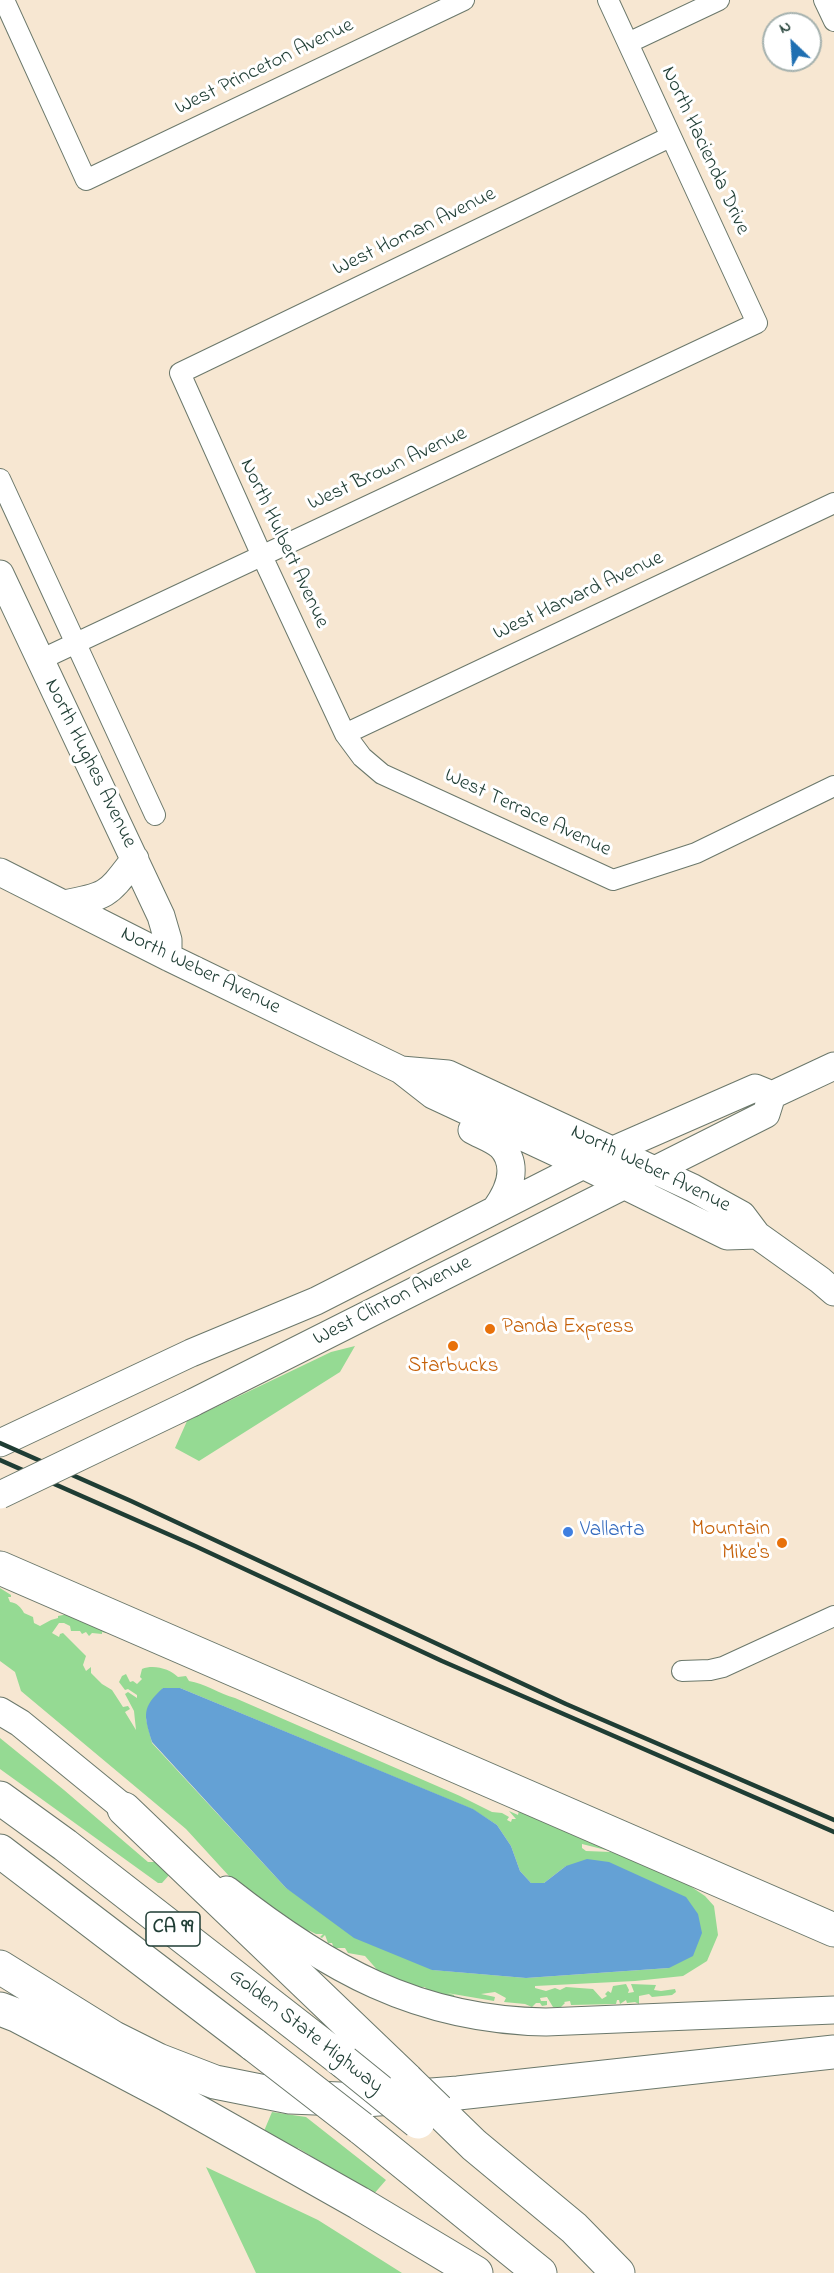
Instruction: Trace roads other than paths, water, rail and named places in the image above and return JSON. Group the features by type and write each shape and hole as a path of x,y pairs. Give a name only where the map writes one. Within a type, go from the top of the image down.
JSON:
{"highway":[{"path":"0,1568 834,1930"},
{"name":"Golden State Highway","path":"0,1798 65,1845 344,2062 428,2116 604,2273"},
{"path":"124,1809 406,2080 428,2116 474,2145 574,2228 618,2273"},
{"name":"Golden State Highway","path":"0,1851 361,2128 540,2273"},
{"path":"0,1967 114,2038 158,2060 215,2082 290,2097 365,2100 458,2093 834,2052"},
{"path":"0,2009 16,2015 166,2094 359,2203 476,2273"}],"main road":[{"name":"North Hughes Avenue","path":"0,574 161,916 168,939 168,957"},
{"path":"64,904 101,896 110,890 135,859"},
{"name":"North Weber Avenue","path":"0,872 168,957 401,1070 433,1095 727,1236 757,1235"},
{"path":"772,1095 834,1066"},
{"name":"North Weber Avenue","path":"401,1070 448,1074 693,1188 742,1215 757,1235 834,1292"},
{"name":"West Clinton Avenue","path":"0,1443 133,1380 316,1300 611,1150 755,1088 772,1095 766,1114 192,1403 0,1495"},
{"path":"456,1106 462,1125 501,1146 512,1167 508,1190 495,1210"},
{"path":"0,1701 10,1717 259,1915 311,1952 360,1979 386,1990 449,2011 502,2020 546,2022 834,2010"}],"street":[{"name":"West Princeton Avenue","path":"4,0 86,180 464,0"},
{"name":"North Hacienda Drive","path":"608,0 757,323"},
{"path":"628,43 719,0"},
{"path":"825,0 834,21"},
{"name":"West Homan Avenue","path":"180,373 670,137"},
{"name":"West Brown Avenue","path":"40,660 757,323"},
{"name":"North Hulbert Avenue","path":"180,373 345,734"},
{"path":"0,479 155,815"},
{"name":"West Harvard Avenue","path":"345,734 834,503"},
{"name":"West Terrace Avenue","path":"345,734 362,757 382,774 613,880 696,853 834,786"},
{"path":"682,1671 695,1672 723,1667 834,1616"}],"water":[{"path":"163,1688 180,1688 473,1809 497,1825 511,1846 520,1871 531,1883 544,1883 566,1866 587,1859 609,1862 686,1897 698,1914 702,1933 693,1956 669,1968 526,1978 432,1970 354,1938 286,1888 152,1742 146,1712 151,1701"}],"railway":[{"path":"0,1443 131,1501 566,1704 834,1820"},
{"path":"0,1460 195,1546 442,1661 834,1832"}],"place":[{"name":"Panda Express","path":"490,1329"},
{"name":"Starbucks","path":"453,1346"},
{"name":"Vallarta","path":"568,1532"},
{"name":"Mountain Mike's","path":"782,1543"}]}
